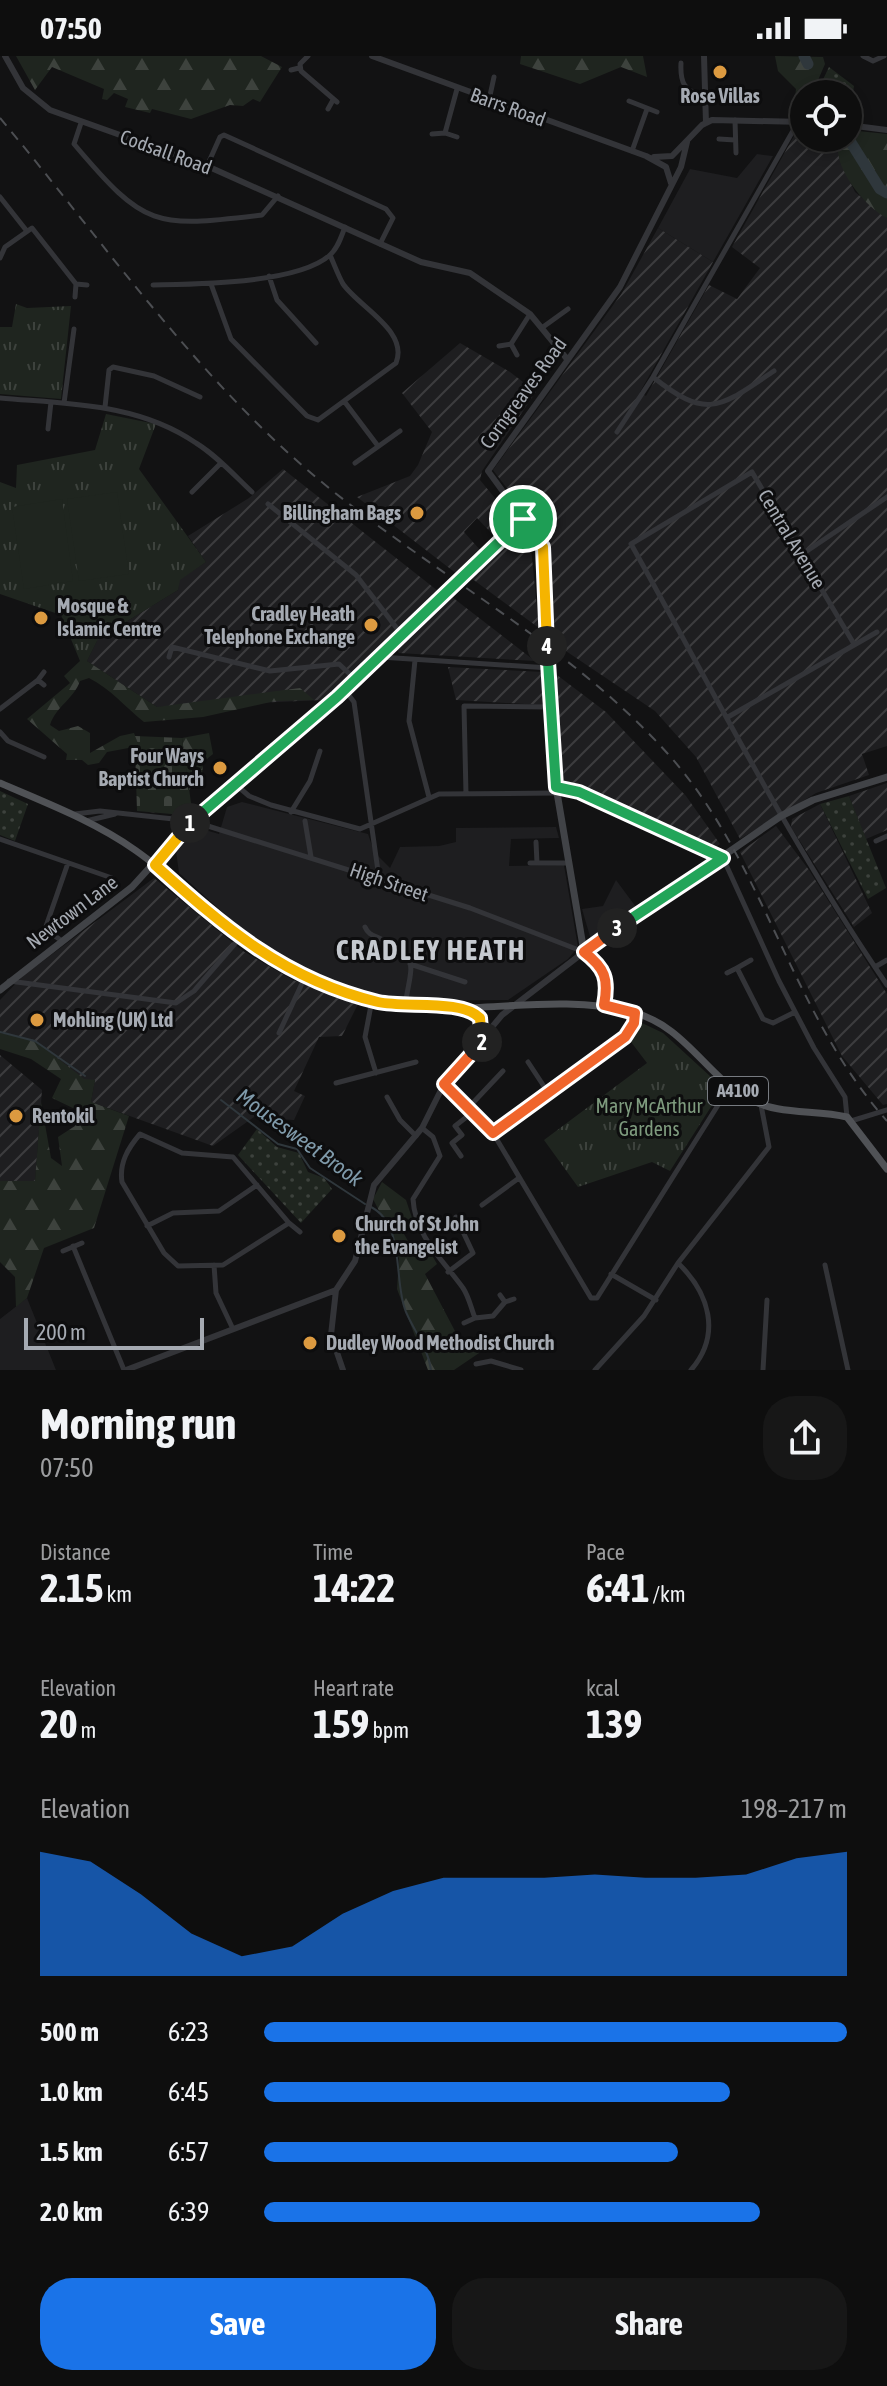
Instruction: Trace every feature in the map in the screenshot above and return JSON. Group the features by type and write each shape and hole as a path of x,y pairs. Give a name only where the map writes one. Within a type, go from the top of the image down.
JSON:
{"main road":[{"path":"192,821 380,657 523,519 543,547 557,790 584,952 781,816 813,800 887,777"},
{"name":"A4100","path":"0,783 86,821 155,865 239,939 305,977 372,1000 405,1006 463,1007 515,1003 604,1005 635,1013 682,1039 730,1085 761,1105 849,1119"},
{"name":"Newtown Lane","path":"0,990 93,919 155,865 192,821"},
{"path":"463,1007 480,1018 483,1041"},
{"path":"849,1119 887,1169"}],"street":[{"name":"Codsall Road","path":"5,56 27,93 50,110 207,166 421,262 470,273 530,314 567,359"},
{"path":"291,70 299,68 308,56"},
{"name":"Barrs Road","path":"372,56 646,156 667,168"},
{"path":"704,56 706,123"},
{"path":"863,56 873,61 884,56"},
{"path":"681,63 680,79 684,87 704,96"},
{"path":"299,68 310,82 335,101 328,109"},
{"path":"489,100 494,77"},
{"path":"445,133 457,89"},
{"path":"629,101 657,112"},
{"path":"632,151 647,109"},
{"path":"735,120 736,153"},
{"path":"671,187 667,168 671,156 706,123 735,120 790,122"},
{"path":"81,123 74,144 129,204 150,216 183,223 262,215 278,196"},
{"path":"862,127 887,130"},
{"path":"432,134 445,133 457,137"},
{"path":"207,166 220,137 224,135 386,209 393,218 380,244"},
{"path":"719,139 735,140"},
{"path":"617,432 653,377 790,141"},
{"name":"Corngreaves Road","path":"523,519 488,471 620,287 681,166 687,142"},
{"name":"Barrs Road","path":"646,156 671,156"},
{"path":"671,156 681,166"},
{"path":"667,168 681,166"},
{"path":"0,197 26,230 35,231 76,284 75,297"},
{"path":"153,285 211,284 269,276 311,265 330,255 345,227"},
{"path":"0,258 4,249 26,230"},
{"path":"211,284 231,339 307,416 318,420 396,363 399,346 345,286 330,255"},
{"path":"269,276 277,300 316,343"},
{"path":"76,284 87,285"},
{"path":"543,327 568,309"},
{"path":"499,346 511,344 530,314"},
{"path":"64,403 74,329"},
{"path":"511,344 517,355"},
{"path":"105,407 109,370 113,367 154,376 200,397"},
{"path":"653,377 685,401 719,405 774,371"},
{"path":"0,398 105,407 157,421 194,441 252,492"},
{"path":"344,401 378,446"},
{"path":"48,429 51,402"},
{"path":"355,463 400,431"},
{"path":"192,492 221,463"},
{"name":"Central Avenue","path":"728,717 631,544 752,472 854,644"},
{"path":"801,555 887,497"},
{"path":"268,504 356,575 403,635"},
{"path":"877,632 728,717 844,923 887,985"},
{"path":"169,657 172,647 270,671 339,664 355,679"},
{"path":"380,657 549,668"},
{"path":"415,660 409,721 429,797"},
{"path":"0,709 44,672"},
{"path":"38,680 44,685"},
{"path":"344,689 354,702 379,878"},
{"path":"466,794 464,706 550,707"},
{"path":"0,732 8,741 44,757"},
{"path":"3,751 8,741"},
{"path":"291,812 310,781 320,751"},
{"path":"235,784 249,796 291,812 360,829 429,797 557,790 579,792 723,858 743,909 795,1012 845,1097 849,1119 887,1110"},
{"path":"72,814 100,811 192,821"},
{"path":"86,821 113,814 192,821"},
{"name":"High Street","path":"192,821 470,908 584,952"},
{"path":"305,821 311,857"},
{"path":"876,841 887,836"},
{"path":"0,839 112,878"},
{"path":"536,842 533,863 570,863"},
{"path":"62,941 45,929 68,863"},
{"path":"365,927 368,933 403,948 410,964 405,1006"},
{"path":"9,981 176,1003 194,991 239,939"},
{"path":"73,1246 125,1370 336,1290 355,1261 370,1196 387,1165 422,1128 444,1084 515,1003 584,952 603,968 607,978 604,1005"},
{"path":"727,973 751,960"},
{"path":"875,967 887,960"},
{"path":"410,964 465,982"},
{"path":"737,968 765,1022 777,1022 795,1012"},
{"path":"279,1033 305,977"},
{"path":"372,1000 365,1037 376,1073"},
{"path":"493,1133 625,1037 634,1023 635,1013"},
{"path":"336,1083 416,1062"},
{"path":"528,1062 549,1094"},
{"path":"461,1156 452,1143 462,1135 453,1123 471,1109 503,1071"},
{"path":"444,1084 493,1133 591,1298 597,1298 730,1085"},
{"path":"387,1097 400,1120 416,1136"},
{"path":"595,1370 656,1300 678,1263 769,1147 761,1105"},
{"path":"422,1128 433,1137 440,1156 432,1172 414,1194 414,1208 430,1246 466,1292 475,1318"},
{"path":"289,1223 237,1260 214,1265 178,1266 164,1253 125,1189 121,1172 126,1153 140,1134 182,1153 233,1157 300,1232"},
{"path":"482,1205 519,1178"},
{"path":"147,1226 173,1213 219,1211 257,1185"},
{"path":"448,1272 475,1256 456,1217"},
{"path":"452,1230 461,1226"},
{"path":"63,1251 82,1243"},
{"path":"678,1263 697,1283 709,1313 708,1339 693,1369"},
{"path":"214,1265 216,1293 233,1329"},
{"path":"825,1265 848,1370"},
{"path":"611,1274 656,1300"},
{"path":"336,1290 331,1335 343,1370"},
{"path":"500,1295 505,1302"},
{"path":"464,1323 493,1316 505,1302 514,1299"},
{"path":"763,1370 767,1300"},
{"path":"476,1364 491,1361 521,1370"}],"shaded area":[{"path":"790,143 790,152 839,152 855,192 887,218 887,746 862,754 869,775 816,793 740,839 696,757 655,711 551,641 548,542 493,470 622,293 658,228 713,262 640,392 646,396 709,285 737,299 760,268 732,247"},
{"path":"757,154 773,156 713,262 658,228 690,169 737,178"},
{"path":"460,343 510,372 536,392 482,471 480,480 508,514 507,526 495,537 477,518 464,532 481,551 457,574 357,497 410,476 418,465 432,432 402,393"},
{"path":"283,469 438,591 323,700 157,707 87,661 98,639 178,590 179,580 206,562 188,536 249,498"},
{"path":"527,534 530,538 539,628 471,578 519,535"},
{"path":"452,597 535,661 399,653 397,650"},
{"path":"448,667 543,672 542,705 456,700"},
{"path":"553,672 606,712 686,796 720,844 712,850 560,781"},
{"path":"887,783 887,830 866,839 849,796"},
{"path":"242,802 368,834 374,852 390,868 400,847 439,846 456,842 456,828 556,827 559,838 511,839 509,866 564,865 578,947 568,959 508,1000 393,1001 362,992 280,957 240,928 179,873 176,851 195,827 219,834 227,807"},
{"path":"820,804 872,913 854,927 791,827 792,819"},
{"path":"776,826 809,870 887,994 887,1104 883,1105 842,1056 740,852"},
{"path":"154,878 243,951 293,980 358,1004 342,1036 319,1037 294,1091 305,1096 294,1120 254,1117 213,1146 91,1102 95,1080 84,1080 34,1041 0,1032 0,1000 23,976"},
{"path":"616,880 636,907 591,940 582,909 603,906"},
{"path":"0,1055 42,1090 35,1182 0,1181"},
{"path":"27,1298 56,1370 0,1370 0,1319"}],"green space":[{"path":"16,56 261,56 282,67 260,102 253,99 243,106 230,105 191,119 152,109 150,113 125,107 128,99 114,93 107,100 102,99 104,89 52,67 35,90"},
{"path":"521,56 643,56 647,77 621,67 580,84 520,64"},
{"path":"775,56 823,57 825,64 818,80 790,80 790,83 778,71"},
{"path":"829,67 846,80 823,80"},
{"path":"862,131 887,134 887,218 869,205 851,184 839,152 862,152"},
{"path":"16,304 27,308 71,306 61,399 0,394 0,327 12,327"},
{"path":"106,414 156,424 139,469 206,562 180,580 178,590 98,639 87,661 80,661 61,615 0,594 0,482 16,488 17,465 95,450"},
{"path":"117,492 129,574 79,581 67,499"},
{"path":"62,499 73,581 24,589 12,507"},
{"path":"80,661 87,661 157,707 300,688 314,700 275,701 203,717 144,722 89,678 80,681 50,725 59,731 78,726 90,733 90,753 120,736 134,733 139,746 107,752 99,763 88,765 82,760 66,760 67,754 27,719 70,683 64,676"},
{"path":"209,733 213,754 203,762 202,777 189,790 182,738"},
{"path":"135,736 182,738 192,810 183,815 137,811 135,747 139,746"},
{"path":"0,791 28,804 15,841 0,835"},
{"path":"849,796 886,888 868,899 820,804"},
{"name":"Mary McArthur Gardens","path":"642,1023 663,1033 723,1088 670,1171 652,1162 578,1187 544,1140 647,1063 628,1038"},
{"path":"0,1033 34,1040 84,1079 95,1080 91,1102 129,1116 94,1228 44,1248 27,1298 16,1307 15,1277 0,1262 0,1181 35,1181 41,1102 51,1158 62,1166 58,1137 75,1126 77,1110 52,1098 61,1079 31,1059 0,1049"},
{"path":"257,1129 277,1147 299,1153 308,1172 324,1178 332,1189 301,1223 238,1155"},
{"path":"382,1182 406,1200 415,1227 404,1234 417,1257 429,1250 437,1264 425,1274 466,1352 482,1351 454,1370 428,1370 397,1289 399,1259 394,1240 373,1199"}],"waterway":[{"path":"804,56 808,64"},
{"path":"857,152 880,189 887,193"},
{"name":"Mousesweet Brook","path":"0,1032 35,1041 85,1076"},
{"name":"Mousesweet Brook","path":"221,1100 278,1144 297,1149 310,1168 365,1204"},
{"name":"Mousesweet Brook","path":"371,1207 382,1215 394,1240 402,1300 427,1354 431,1370"}],"railway":[{"path":"0,118 183,343 262,428 349,504 584,674 668,754 701,796 729,841 825,1033 887,1121"}],"place":[{"name":"Rose Villas","path":"720,72"},
{"name":"Billingham Bags","path":"417,513"},
{"name":"Mosque & Islamic Centre","path":"41,618"},
{"name":"Cradley Heath Telephone Exchange","path":"371,625"},
{"name":"Four Ways Baptist Church","path":"220,768"},
{"name":"Mohling (UK) Ltd","path":"37,1020"},
{"name":"Rentokil","path":"16,1116"},
{"name":"Church of St John the Evangelist","path":"339,1236"},
{"name":"Dudley Wood Methodist Church","path":"310,1343"}],"district":[{"name":"CRADLEY HEATH","path":"431,950"}],"route":[{"path":"523,519 538,535 543,547 556,787 579,792 723,858 584,952 603,968 607,978 604,1005 635,1013 634,1023 625,1037 493,1133 444,1084 483,1041 481,1020 475,1013 463,1007 384,1003 305,977 239,939 155,865 204,809 337,697 523,519"}]}
